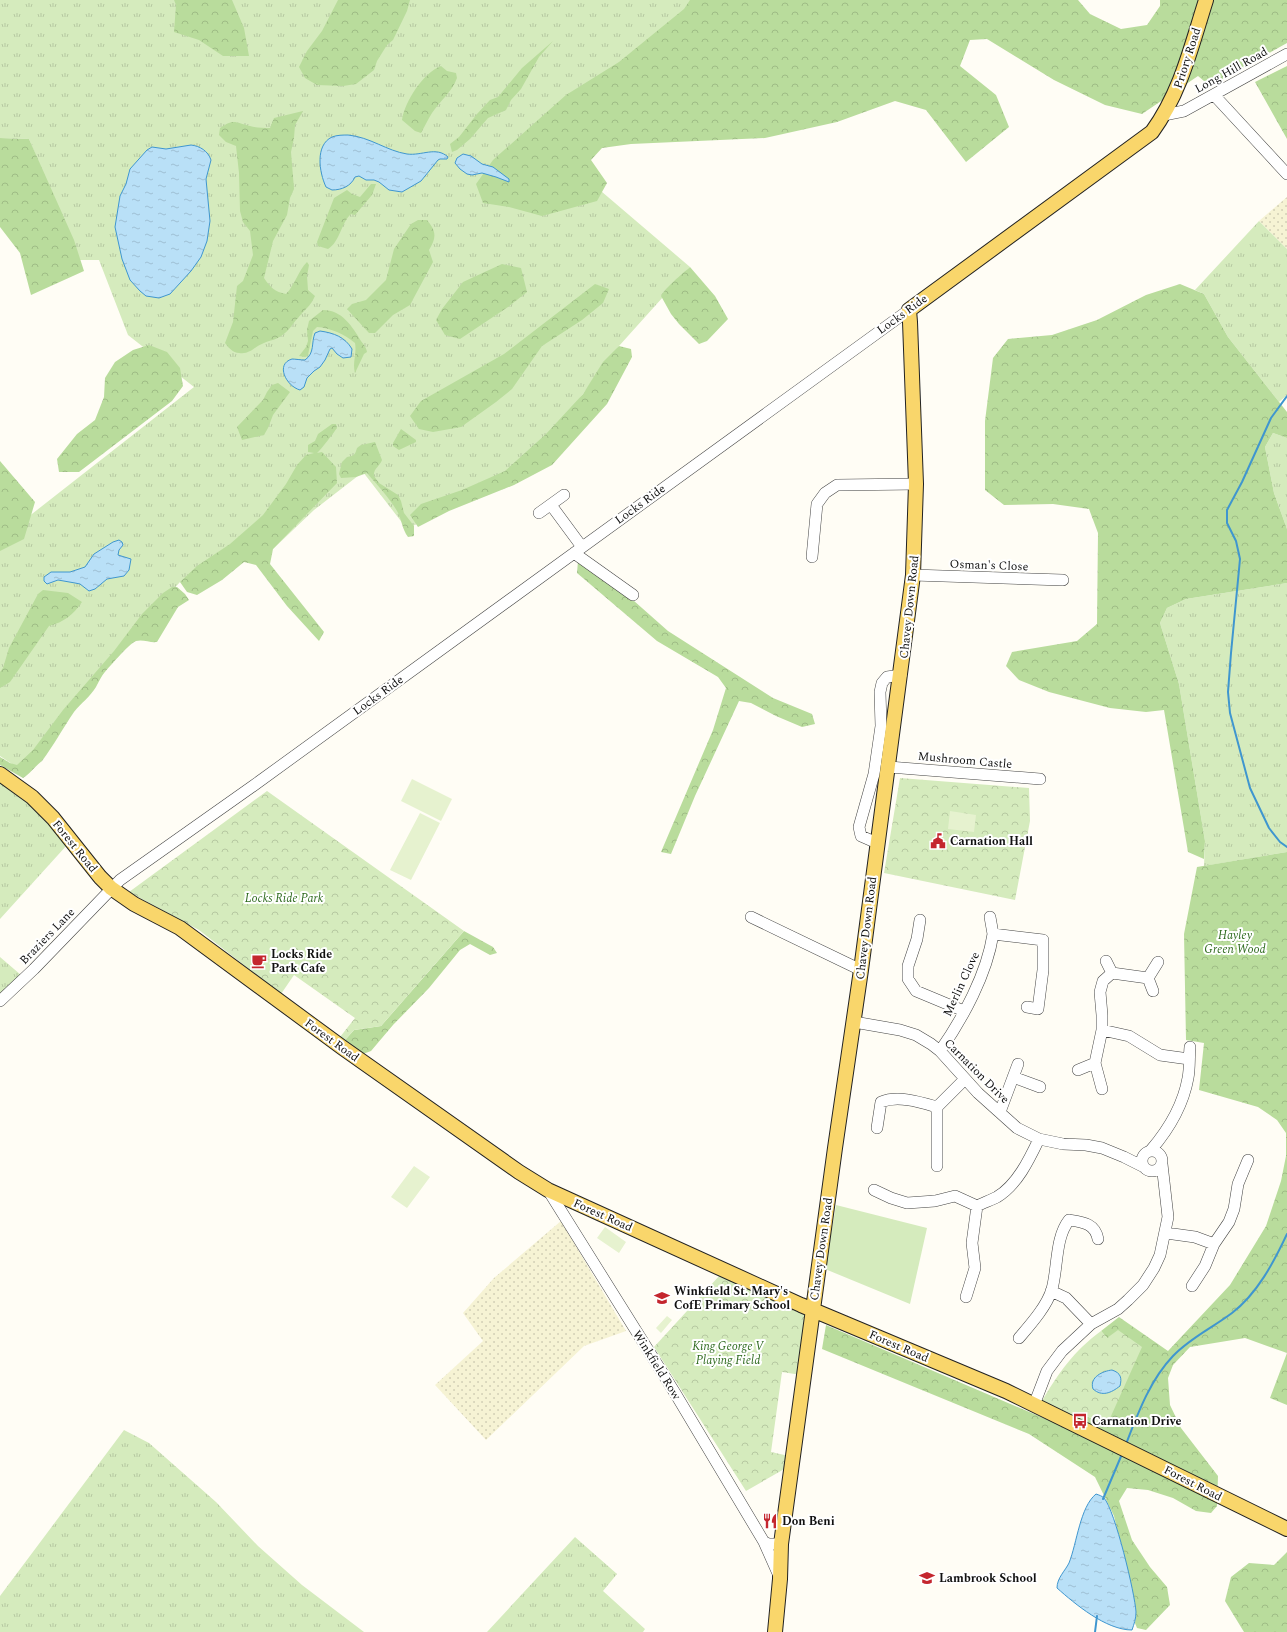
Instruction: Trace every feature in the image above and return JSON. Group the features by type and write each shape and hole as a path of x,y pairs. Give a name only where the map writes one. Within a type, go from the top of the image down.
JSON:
{"main road":[{"name":"Priory Road","path":"1164,115 1173,100 1206,0"},
{"name":"Locks Ride","path":"909,310 1152,132 1164,115"},
{"name":"Chavey Down Road","path":"781,1544 812,1310 854,1022 914,576 916,484 909,310"},
{"name":"Forest Road","path":"0,774 32,797 53,818 100,877 111,888 134,904 180,928 343,1048 519,1172 548,1190 812,1310 1006,1391 1287,1529"},
{"name":"Winkfield Row","path":"775,1632 780,1579 781,1544"}],"street":[{"name":"Long Hill Road","path":"1164,115 1184,110 1287,54"},
{"path":"1214,95 1287,174"},
{"name":"Locks Ride","path":"111,888 909,310"},
{"path":"812,558 817,504 825,493 837,485 916,484"},
{"path":"540,513 564,495"},
{"path":"551,505 578,550 632,595"},
{"name":"Osman's Close","path":"914,576 1064,580"},
{"path":"877,843 861,836 859,827 874,774 881,726 882,683 887,677 901,675"},
{"name":"Mushroom Castle","path":"889,767 1040,779"},
{"name":"Braziers Lane","path":"0,1001 34,969 111,888"},
{"path":"751,917 861,970"},
{"path":"990,917 993,934 1043,940 1043,970 1038,1009 1027,1007"},
{"path":"920,920 917,939 908,966 908,978 916,990 964,1010"},
{"name":"Merlin Clove","path":"940,1051 954,1031 980,980 990,951 993,934"},
{"path":"1106,961 1112,973"},
{"path":"1148,978 1158,962"},
{"path":"1112,973 1148,978"},
{"path":"1102,1089 1095,1063 1102,1030 1100,992 1104,981 1112,973"},
{"path":"1148,978 1153,991"},
{"name":"Carnation Drive","path":"854,1022 887,1027 916,1035 940,1051 978,1093 1017,1128 1039,1139 1063,1144 1097,1147 1124,1157 1148,1170 1165,1190"},
{"path":"1102,1030 1129,1036 1160,1055 1189,1059"},
{"path":"1155,1155 1142,1159 1148,1170 1158,1169 1155,1155 1181,1104 1188,1078 1190,1047"},
{"path":"1078,1070 1095,1063"},
{"path":"1000,1112 1018,1064"},
{"path":"1014,1077 1040,1087"},
{"path":"937,1166 937,1107 965,1079"},
{"path":"876,1128 881,1102 888,1099 916,1101 937,1107"},
{"path":"874,1190 891,1198 907,1203 935,1201 955,1196 977,1206 997,1197 1011,1186 1030,1157 1039,1139"},
{"path":"1124,1157 1155,1155"},
{"path":"1034,1405 1047,1371 1062,1351 1090,1324 1118,1309 1143,1286 1160,1256 1166,1233 1168,1217 1165,1190 1155,1155"},
{"path":"1192,1286 1205,1266 1214,1244 1229,1222 1234,1209 1238,1184 1248,1160"},
{"name":"Winkfield Row","path":"548,1190 678,1399 764,1542 780,1579"},
{"path":"966,1297 975,1268 972,1243 977,1206"},
{"path":"1020,1338 1035,1320 1051,1290 1057,1264 1060,1240 1064,1227 1069,1220 1089,1225 1097,1233 1098,1239"},
{"path":"1166,1233 1195,1237 1214,1244"},
{"path":"1051,1290 1066,1298 1090,1324"},
{"path":"764,1542 769,1544 781,1544"}],"shaded area":[{"path":"1287,197 1287,249 1259,221"},
{"path":"561,1221 626,1331 584,1346 486,1440 435,1385 483,1341 463,1313 494,1278"}],"green space":[{"path":"0,0 708,0 574,168 690,267 619,346 530,464 407,529 363,472 314,510 273,549 244,562 180,582 106,664 21,770 0,756 0,539 194,387 128,335 99,260 80,260 29,139 0,138"},
{"path":"174,0 232,0 244,28 249,56 223,56 199,40 174,32 176,5"},
{"path":"338,0 410,0 407,11 393,40 387,45 377,61 374,70 356,84 343,86 317,85 305,78 299,67 307,51 322,31"},
{"path":"690,0 1078,0 1090,14 1121,29 1147,25 1160,6 1160,0 1287,0 1287,43 1210,86 1198,76 1142,114 1105,105 1054,80 987,39 970,40 960,66 996,95 1009,127 966,162 926,110 895,101 837,122 765,138 631,144 602,148 591,160 607,183 597,201 542,216 509,207 483,203 476,184 493,160 566,95 619,62 684,9"},
{"path":"553,41 539,57 521,89 511,100 506,110 488,118 470,139 457,150 452,152 450,144 459,137 477,114 490,100 498,97 522,68"},
{"path":"441,66 447,71 456,73 457,78 455,83 432,113 421,133 415,131 402,120 407,105 416,88 422,81"},
{"path":"1287,66 1287,139 1255,82"},
{"path":"303,111 295,125 291,152 294,189 290,198 287,215 273,241 264,278 273,289 286,294 307,262 309,265 307,276 308,290 315,296 284,334 261,344 249,352 237,353 231,350 225,343 233,322 237,286 243,281 253,255 250,231 243,222 240,211 239,173 236,146 226,142 219,135 220,128 229,123 235,122 255,127 270,128 274,118"},
{"path":"0,138 29,139 74,240 84,271 31,295 20,253 0,227"},
{"path":"371,184 376,184 372,195 355,215 351,214 332,246 328,249 318,246 317,242 334,198 347,190 360,197"},
{"path":"418,220 427,220 434,231 434,238 429,250 433,262 410,305 393,315 375,333 369,333 347,309 352,304 366,300 386,280 394,249 411,224"},
{"path":"1259,221 1287,249 1287,395 1279,402 1228,337 1204,294 1195,290"},
{"path":"502,264 521,268 527,292 508,307 460,339 445,335 436,320 442,309 463,282"},
{"path":"690,267 715,296 728,319 707,341 699,344 671,314 661,296 670,285"},
{"path":"595,284 609,289 603,303 582,320 542,346 512,389 461,427 433,432 419,429 410,416 421,401 504,354"},
{"path":"1180,284 1204,294 1228,337 1287,412 1287,438 1273,433 1265,447 1274,493 1287,529 1287,583 1186,599 1167,608 1160,623 1179,684 1205,841 1204,859 1188,852 1164,710 1146,712 1110,708 1049,692 1019,680 1006,666 1012,652 1077,641 1097,624 1098,533 1089,509 1053,504 1004,505 985,490 985,421 993,358 1008,339 1052,335 1097,320 1146,295"},
{"path":"323,310 336,313 346,320 365,347 367,352 364,354 355,373 355,343 342,334 332,330 317,327 313,331 308,355 305,357 299,356 306,347 308,341 307,330 309,321"},
{"path":"149,345 167,352 180,368 183,386 172,401 79,472 59,472 57,459 77,434 95,420 104,397 105,378 115,362 133,350"},
{"path":"619,346 631,349 632,357 607,404 552,465 514,485 449,511 418,527 410,515 421,504 462,490 505,471 546,434 583,394 603,362"},
{"path":"278,383 290,392 273,415 264,435 242,440 237,427 263,400 272,385"},
{"path":"332,424 336,424 337,428 317,453 322,452 336,467 337,483 273,549 270,564 324,632 319,641 287,606 256,565 244,562 222,580 197,595 187,592 180,582 197,566 230,544 263,515 286,484 297,465 306,455 314,453 308,452 308,445 315,441 318,434"},
{"path":"401,429 416,440 416,442 399,450 393,446 393,443"},
{"path":"1273,433 1287,438 1287,529 1274,493 1265,447"},
{"path":"375,442 382,460 375,471 374,476 379,483 398,495 404,513 414,526 414,536 408,537 404,531 399,514 394,506 367,473 356,477 341,478 339,474 342,462 347,457 354,455 357,448 361,445"},
{"path":"0,461 35,502 24,539 0,551"},
{"path":"578,561 590,562 668,631 773,698 812,714 815,724 802,727 751,703 739,701 695,796 671,854 661,852 713,730 726,688 718,677 657,641 577,573"},
{"path":"1287,583 1287,852 1204,866 1205,841 1179,684 1160,623 1167,608 1186,599"},
{"path":"172,587 177,587 189,600 178,607 157,642 141,640 136,641 113,662 91,694 74,712 42,761 26,776 23,778 0,765 0,757 17,765 33,750 63,710 114,651 142,614 163,593"},
{"path":"43,590 68,593 82,602 68,617 49,626 10,682 0,688 0,672 3,668 9,648 38,594"},
{"path":"900,778 1029,788 1030,821 1015,900 884,873"},
{"path":"412,779 452,799 441,821 401,801"},
{"path":"0,780 36,808 67,845 0,919"},
{"name":"Locks Ride Park","path":"267,791 464,931 381,1026 354,1030 345,1040 340,1037 355,1018 294,975 281,994 199,930 129,892"},
{"path":"950,811 976,815 974,832 948,829"},
{"path":"420,813 440,823 411,880 390,870"},
{"name":"Hayley Green Wood","path":"1287,852 1287,1353 1245,1338 1190,1347 1173,1365 1168,1378 1170,1405 1181,1428 1218,1476 1217,1506 1211,1513 1196,1511 1173,1498 1148,1490 1127,1488 1119,1501 1132,1540 1150,1567 1167,1587 1170,1605 1146,1630 1137,1628 1135,1623 1136,1611 1114,1516 1095,1477 1029,1434 822,1349 826,1325 1076,1432 1084,1415 1107,1425 1107,1338 1101,1331 1119,1317 1168,1351 1230,1285 1266,1226 1281,1181 1286,1156 1286,1133 1277,1120 1258,1107 1199,1090 1204,1043 1186,1040 1184,934 1197,867"},
{"path":"464,931 493,947 497,953 490,955 470,944 460,950 429,988 393,1025 371,1051 363,1054 345,1040 354,1030 381,1026"},
{"path":"0,957 21,975 0,995"},
{"path":"414,1166 430,1177 407,1208 391,1197"},
{"path":"836,1205 927,1228 910,1304 825,1269"},
{"path":"605,1227 626,1242 619,1253 597,1238"},
{"name":"King George V Playing Field","path":"720,1275 808,1314 801,1375 782,1372 771,1452 789,1456 786,1468 746,1491 654,1347"},
{"path":"667,1316 672,1320 661,1333 656,1328"},
{"path":"1118,1330 1142,1347 1107,1425 1084,1415 1081,1421 1042,1401 1061,1371 1083,1346 1101,1331 1107,1338"},
{"path":"1287,1353 1287,1405 1270,1398"},
{"path":"124,1430 149,1443 216,1502 258,1546 302,1585 364,1632 0,1632 0,1596"},
{"path":"575,1537 617,1574 603,1591 645,1629 643,1632 487,1632"},
{"path":"1287,1552 1287,1632 1244,1632 1225,1601 1231,1577 1249,1563 1274,1565"}],"water":[{"path":"338,135 364,138 392,150 407,154 439,152 448,157 447,159 438,160 421,181 402,192 389,190 379,182 374,180 366,180 359,176 355,177 346,187 332,190 326,187 324,181 320,167 321,152 323,146 332,137"},
{"path":"191,145 198,146 208,154 211,160 206,179 210,221 207,241 201,257 191,271 170,294 159,298 146,296 130,280 122,259 115,227 120,196 126,184 130,169 147,150 152,147 166,149"},
{"path":"463,154 471,156 482,164 493,167 509,179 509,182 482,173 472,175 467,174 455,163 457,158"},
{"path":"320,331 334,334 346,341 352,349 351,357 343,358 332,348 330,349 320,367 307,378 304,387 300,390 295,388 287,380 283,370 284,365 292,359 305,360 312,351 315,333"},
{"path":"119,540 123,545 119,550 118,555 131,559 129,570 124,576 107,579 95,589 89,591 80,584 58,580 47,584 44,581 44,577 51,572 70,572 85,567 94,554"},
{"path":"1112,1370 1120,1376 1120,1386 1113,1391 1106,1393 1100,1393 1093,1389 1093,1381 1098,1375"},
{"path":"1096,1494 1104,1498 1114,1518 1124,1553 1135,1602 1136,1612 1132,1630 1112,1626 1102,1621 1082,1608 1057,1588 1057,1584 1072,1555 1086,1507"}],"waterway":[{"path":"1287,396 1271,418 1242,482 1227,510 1227,523 1236,541 1240,559 1228,692 1230,713 1250,788 1269,828 1280,842 1287,847"},
{"path":"1126,1444 1145,1397 1165,1365 1194,1338 1232,1313 1249,1297 1264,1277 1287,1234"},
{"path":"1103,1499 1122,1454"},
{"path":"1095,1632 1097,1616"}],"place":[{"name":"Carnation Hall","path":"938,841"},
{"name":"Locks Ride Park Cafe","path":"259,961"},
{"name":"Winkfield St. Mary's CofE Primary School","path":"662,1298"},
{"name":"Carnation Drive","path":"1080,1421"},
{"name":"Don Beni","path":"770,1521"},
{"name":"Lambrook School","path":"927,1578"}]}
